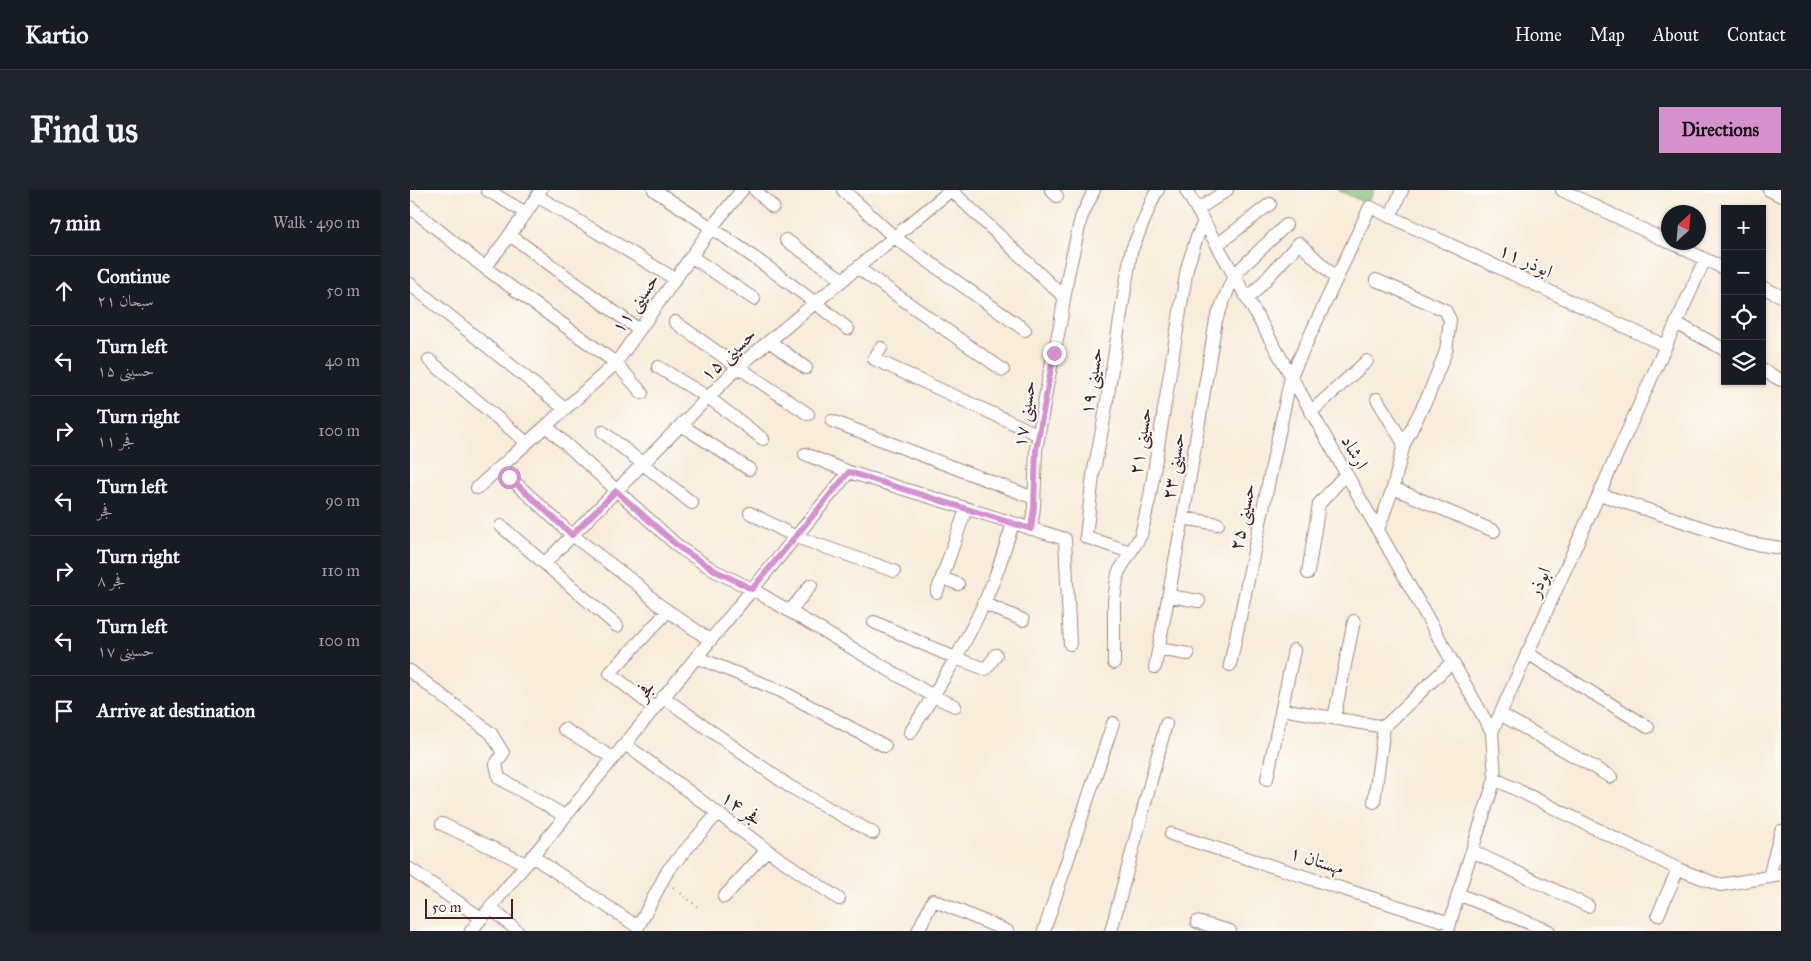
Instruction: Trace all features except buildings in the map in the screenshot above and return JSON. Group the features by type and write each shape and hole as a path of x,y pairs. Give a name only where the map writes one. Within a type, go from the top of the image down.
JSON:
{"street":[{"path":"486,190 526,213"},
{"path":"654,190 712,227 816,303 848,330"},
{"name":"حسینی ۱۱","path":"477,488 616,363 712,227 742,190"},
{"path":"755,190 773,207"},
{"path":"843,190 894,237 1026,330"},
{"path":"951,190 1064,297"},
{"name":"حسینی ۱۵","path":"545,563 738,367 951,190"},
{"name":"حسینی ۱۷","path":"1031,529 1036,450 1068,275 1081,218 1094,190"},
{"name":"حسینی ۱۹","path":"1130,552 1086,537 1093,475 1131,252 1158,190"},
{"name":"ارشاد","path":"1186,190 1492,732"},
{"path":"1197,210 1227,190"},
{"path":"1390,217 1402,190"},
{"path":"1769,190 1781,196"},
{"path":"1566,191 1661,238"},
{"path":"485,268 539,193 675,279"},
{"path":"1217,245 1270,204"},
{"path":"410,207 485,268 616,363 642,393"},
{"name":"ابوذر ۱۱","path":"1370,207 1666,346"},
{"name":"حسینی ۲۵","path":"1230,665 1291,376 1370,207"},
{"name":"حسینی ۲۱","path":"1114,663 1114,600 1118,574 1141,535 1148,504 1187,268 1204,222"},
{"path":"1234,275 1286,225"},
{"path":"510,235 639,330"},
{"path":"786,240 843,280"},
{"path":"1248,299 1299,243 1336,278"},
{"path":"1686,250 1721,267"},
{"path":"692,257 754,299"},
{"name":"ابوذر","path":"1449,927 1495,780 1492,732 1705,259"},
{"path":"858,268 1003,370"},
{"name":"حسینی ۲۳","path":"1155,666 1183,518 1216,320 1234,275"},
{"path":"1376,280 1445,310 1450,320 1446,351 1429,394 1404,444 1393,488 1378,530"},
{"path":"410,284 566,409"},
{"path":"1766,289 1781,296"},
{"path":"675,322 808,414"},
{"path":"1676,324 1721,348"},
{"path":"769,342 806,368"},
{"path":"881,348 874,359 1039,435"},
{"path":"429,360 527,443"},
{"path":"1311,412 1367,361"},
{"path":"658,367 708,398 763,439"},
{"path":"1766,372 1781,380"},
{"path":"1377,399 1404,444"},
{"path":"832,421 1034,498"},
{"path":"682,425 749,469"},
{"path":"546,426 680,548 716,571 752,589 933,696 955,706"},
{"path":"603,432 692,504"},
{"path":"805,454 849,472 1065,539 1070,644"},
{"name":"فجر","path":"471,931 849,472"},
{"path":"1308,573 1319,504 1346,474"},
{"path":"509,477 572,535 638,585 658,604 710,640"},
{"path":"1393,488 1494,531"},
{"path":"1599,494 1748,543 1781,548"},
{"path":"937,592 966,509"},
{"path":"750,513 796,537 894,571"},
{"path":"1183,518 1218,524"},
{"path":"910,733 955,658 983,603 993,582 1013,524"},
{"path":"501,526 617,626"},
{"path":"942,578 958,584"},
{"path":"790,612 811,585"},
{"path":"1169,596 1199,601"},
{"path":"983,603 1023,620"},
{"path":"654,708 610,673 668,611"},
{"path":"874,622 955,658 986,669 996,655"},
{"path":"1334,718 1354,622"},
{"path":"1158,648 1188,654"},
{"path":"1267,778 1294,650"},
{"path":"1527,653 1648,727"},
{"path":"696,657 781,691 885,746"},
{"path":"1374,802 1384,726 1452,662"},
{"path":"410,671 491,733 503,753 496,764 500,778 565,816"},
{"path":"663,697 789,786 873,833"},
{"path":"1282,709 1384,726"},
{"path":"1500,714 1611,777"},
{"path":"1044,931 1113,723"},
{"path":"1111,931 1166,724"},
{"path":"564,729 613,758"},
{"name":"فجر ۱۴","path":"624,744 767,850 839,900"},
{"path":"1495,780 1678,869 1720,885 1775,876 1781,831"},
{"path":"442,824 529,860 638,927 660,889 668,870 718,813"},
{"name":"مهستان ۱","path":"1172,834 1449,927"},
{"path":"724,897 767,850"},
{"path":"1472,851 1588,906"},
{"path":"410,869 481,918"},
{"path":"1658,915 1678,869"},
{"path":"1458,894 1549,931"},
{"path":"918,931 933,900 1007,931"},
{"path":"490,907 517,931"},
{"path":"1197,922 1230,931"}],"path":[{"path":"663,879 700,909"}],"green space":[{"path":"1338,190 1374,190 1367,204"}],"route":[{"path":"509,477 572,535 616,491 680,548 716,571 752,589 849,472 1031,529 1034,507 1036,450 1054,353"}]}
